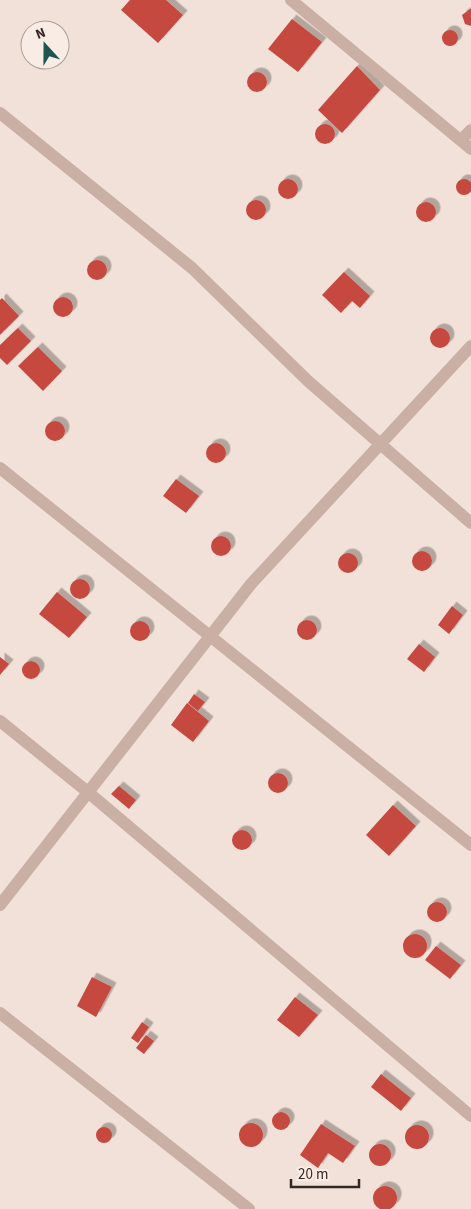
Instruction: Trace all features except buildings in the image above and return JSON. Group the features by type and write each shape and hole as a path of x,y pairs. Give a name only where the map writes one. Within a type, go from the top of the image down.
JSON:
{"street":[{"path":"291,0 471,149"},
{"path":"0,113 192,268 308,381 471,523"},
{"path":"461,140 471,130"},
{"path":"0,905 251,584 471,346"},
{"path":"0,468 471,845"},
{"path":"0,721 89,793 471,1116"},
{"path":"0,1013 249,1209"}]}
